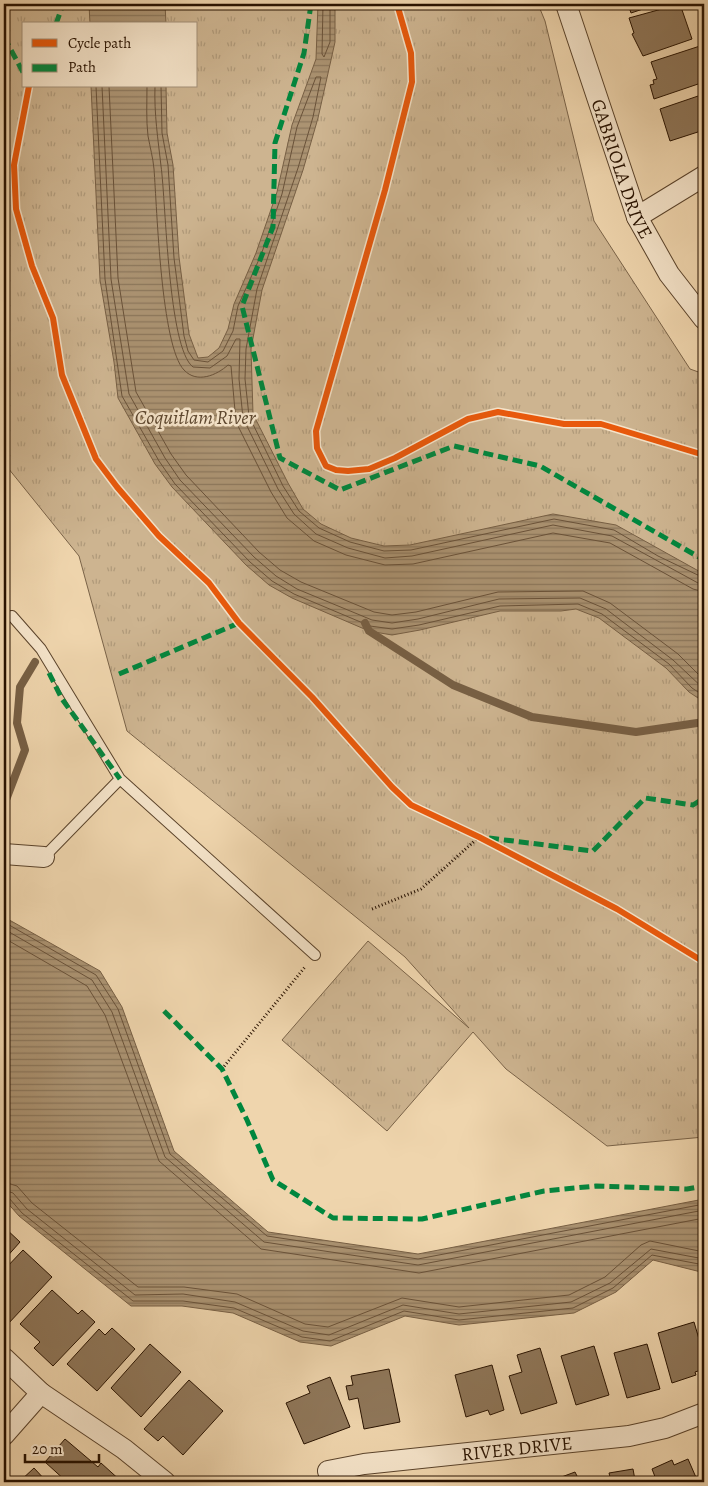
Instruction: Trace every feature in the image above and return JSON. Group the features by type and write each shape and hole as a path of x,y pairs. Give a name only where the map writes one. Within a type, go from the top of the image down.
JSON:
{"street":[{"name":"GABRIOLA DRIVE","path":"566,4 637,217 669,274 704,319"},
{"path":"637,217 704,176"},
{"path":"4,854 44,857"},
{"path":"4,1358 41,1393 124,1449 165,1482"},
{"path":"4,1435 41,1393"},
{"name":"RIVER DRIVE","path":"330,1477 364,1464 629,1436 665,1428 704,1413"}],"lane":[{"path":"12,616 41,649 120,779 315,956"},
{"path":"44,857 120,779"}],"path":[{"path":"372,909 421,889 479,837"},
{"path":"222,1069 315,956"}],"green space":[{"path":"4,4 538,4 545,21 594,221 690,369 704,374 704,1137 607,1146 506,1069 473,1032 387,1131 282,1040 368,941 469,1028 405,957 127,731 79,556 4,463"}],"water":[{"path":"89,4 165,4 166,22 90,22"},
{"name":"Coquitlam River","path":"318,4 335,4 335,42 318,118 303,170 262,290 251,349 253,414 303,509 321,524 351,538 384,546 410,545 553,514 616,525 704,574 704,702 689,692 666,668 599,618 576,609 561,611 500,611 392,635 369,631 292,598 269,585 246,565 172,487 155,464 118,398 100,280 91,88 166,88 167,133 173,165 179,257 189,334 198,358 208,357 219,348 228,329 234,304 256,253 277,192 292,125 316,59"},
{"path":"4,917 100,971 122,1007 174,1151 268,1232 418,1254 704,1199 704,1269 701,1272 653,1260 616,1292 574,1313 459,1325 405,1316 331,1346 300,1342 233,1313 182,1306 131,1306 19,1216 4,1199"}],"building":[{"path":"628,4 655,4 655,5 631,13"},
{"path":"680,4 692,39 643,56 632,34 634,33 629,18"},
{"path":"703,45 704,82 654,99 650,85 654,84 653,80 657,79 651,62"},
{"path":"704,94 704,110 702,111 704,130 670,141 660,109"},
{"path":"4,1227 20,1242 4,1260"},
{"path":"23,1250 52,1277 7,1325 4,1322 4,1270"},
{"path":"52,1290 78,1314 82,1310 95,1322 53,1366 34,1348 40,1342 20,1324"},
{"path":"694,1322 704,1356 704,1369 695,1372 696,1375 672,1383 658,1333"},
{"path":"112,1328 135,1349 97,1391 67,1364 99,1329 105,1335"},
{"path":"150,1344 181,1372 141,1417 111,1388"},
{"path":"647,1344 660,1389 627,1398 614,1353"},
{"path":"594,1346 609,1395 576,1405 561,1356"},
{"path":"540,1348 557,1403 521,1414 509,1376 522,1372 517,1355"},
{"path":"492,1365 504,1410 490,1415 488,1410 466,1417 455,1375"},
{"path":"389,1369 400,1422 364,1429 358,1398 349,1400 346,1386 353,1385 351,1376"},
{"path":"330,1377 350,1427 304,1444 286,1403 310,1393 307,1386"},
{"path":"189,1380 223,1411 183,1455 163,1436 158,1441 144,1429"},
{"path":"65,1439 98,1467 101,1463 122,1482 67,1482 45,1462"},
{"path":"688,1459 698,1482 657,1482 652,1469 672,1460 674,1465"},
{"path":"34,1468 47,1482 19,1482"},
{"path":"633,1469 635,1480 639,1479 640,1482 599,1482 598,1479 610,1477 609,1473"},
{"path":"575,1472 580,1482 548,1482"}],"waterway":[{"path":"365,623 369,631 453,685 532,717 636,732 704,722"},
{"path":"4,805 25,750 17,723 20,687 35,662"}],"marked path":[{"path":"57,22 63,4"},
{"path":"311,4 304,53 275,143 273,227 242,306 280,458 340,490 454,446 540,466 704,560"},
{"path":"4,37 22,70"},
{"path":"119,674 239,623"},
{"path":"49,673 62,699 120,779"},
{"path":"489,838 593,851 645,798 693,805 704,798"},
{"path":"164,1011 222,1069 273,1180 333,1218 422,1219 544,1191 596,1186 687,1189 704,1186"}],"cycle path":[{"path":"397,4 411,53 412,82 385,190 316,431 317,448 326,466 336,470 348,471 369,469 395,458 468,419 498,412 564,424 601,424 704,455"},
{"path":"29,88 14,165 16,209 32,266 53,318 62,375 96,459 117,487 159,536 209,583 239,623 312,697 392,787 411,805 479,837 617,909 704,962"}]}
